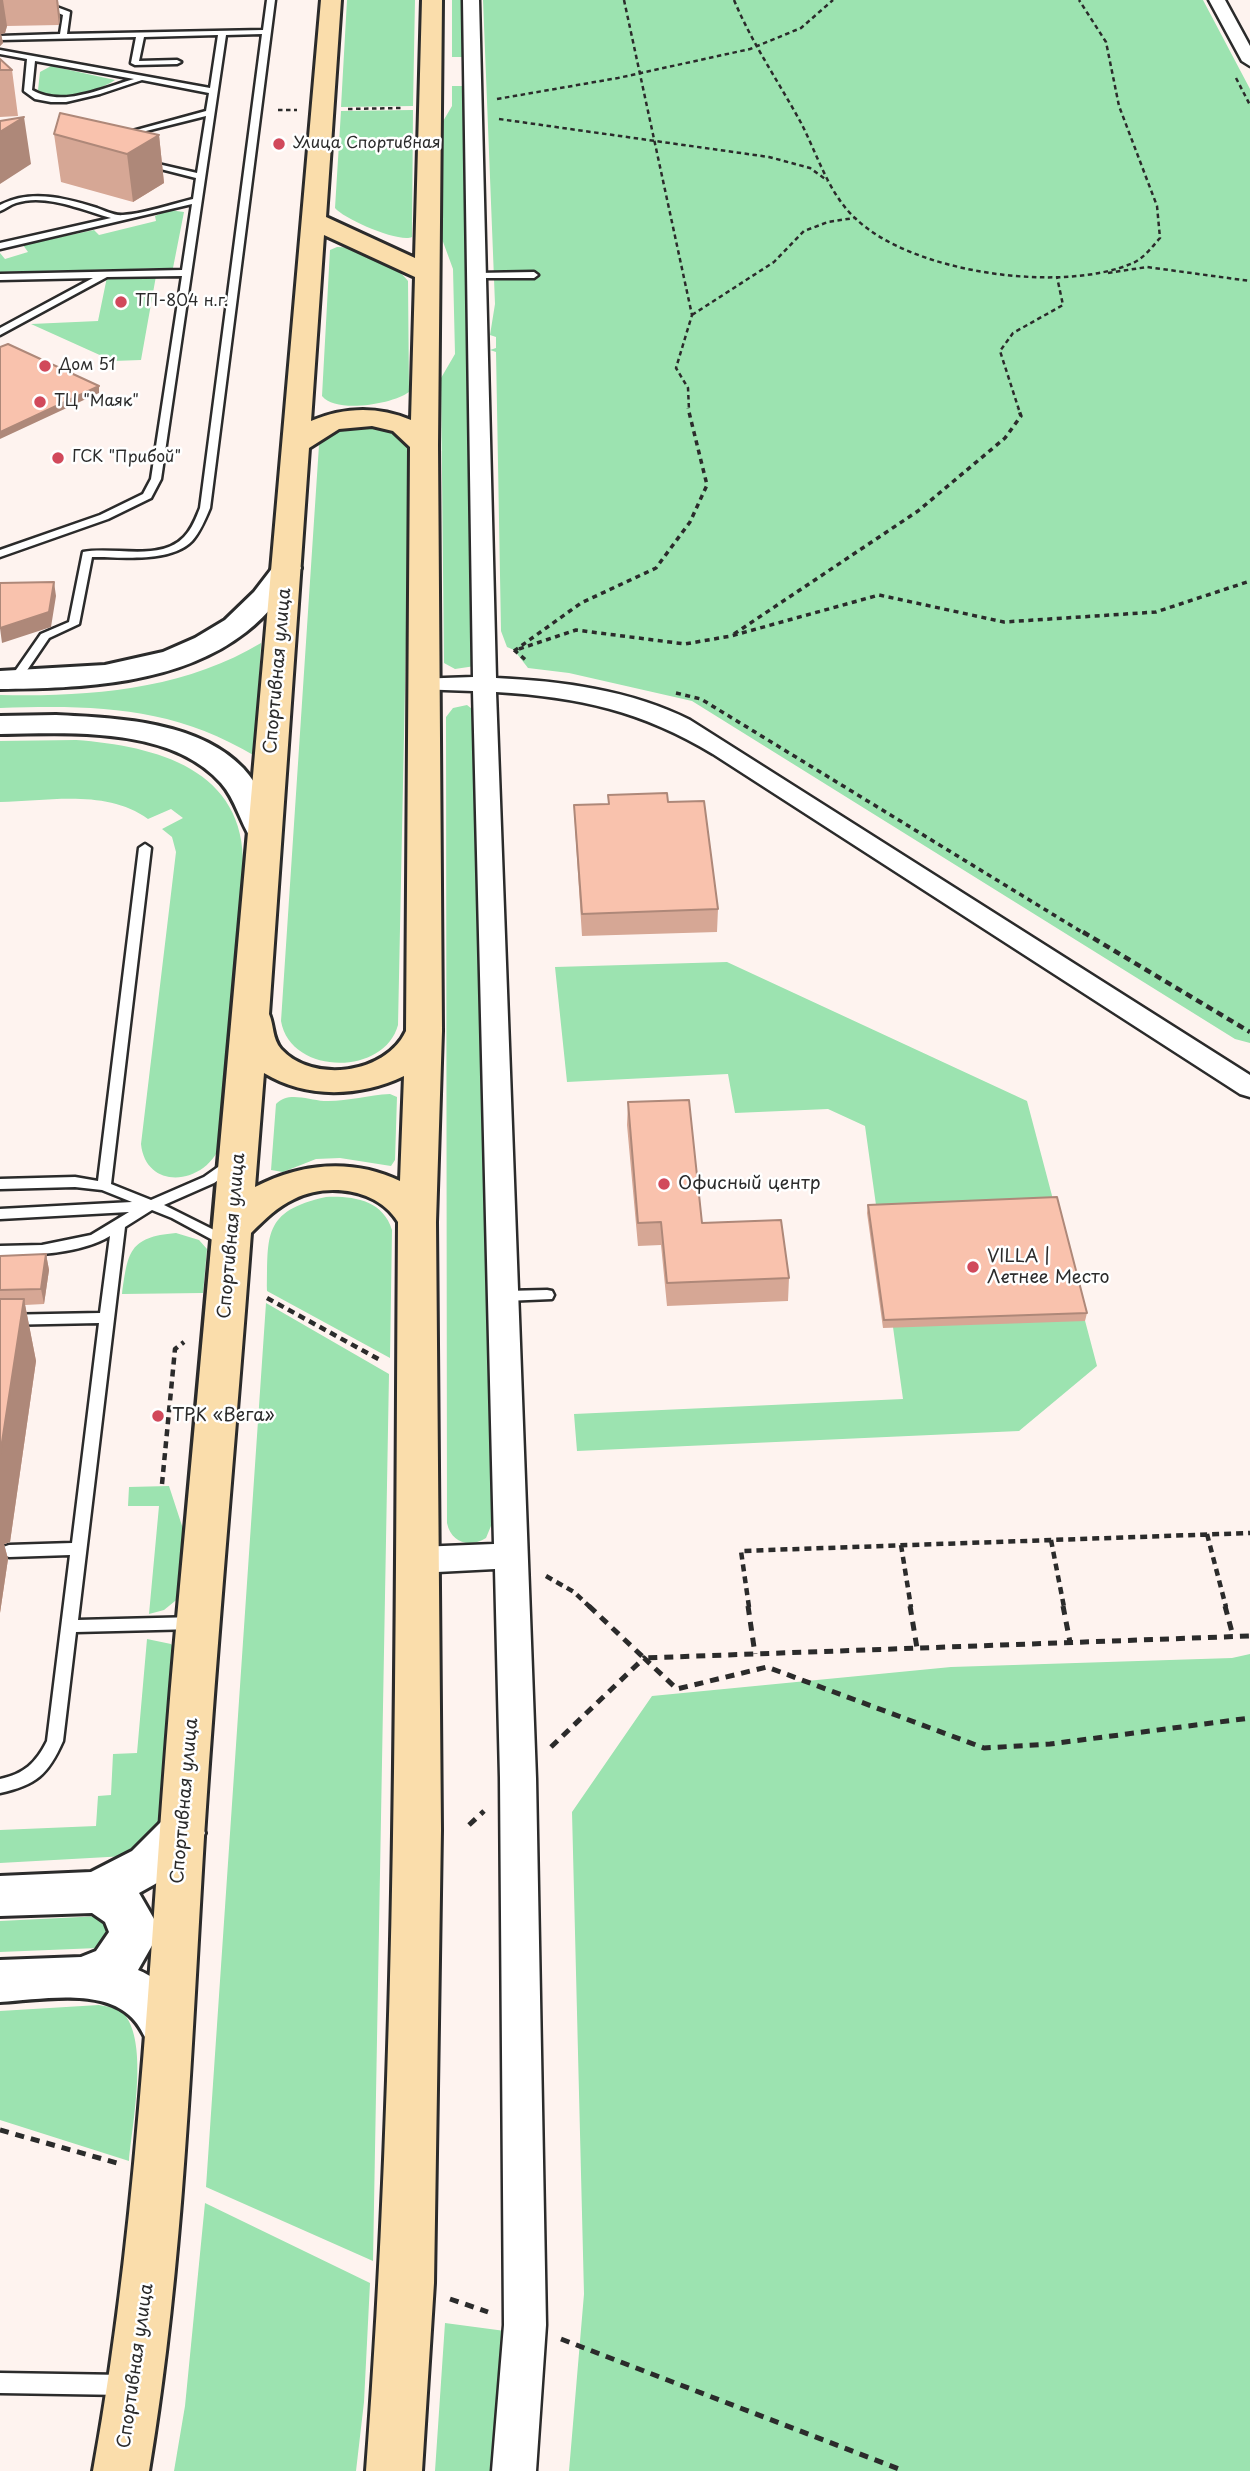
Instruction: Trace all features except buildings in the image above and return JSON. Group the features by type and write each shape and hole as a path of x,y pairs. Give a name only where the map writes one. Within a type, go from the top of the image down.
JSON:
{"main road":[{"name":"Спортивная улица","path":"121,2471 136,2385 158,2179 181,1833 251,1012 331,0"},
{"path":"394,2471 407,2283 417,1830 417,1222 424,1031 424,446 432,0"},
{"path":"314,221 427,273"},
{"path":"296,446 305,434 322,425 361,418 398,424 424,446"},
{"path":"8,680 113,672 146,666 203,646 232,628 261,603 287,568"},
{"path":"0,725 117,730 162,738 194,749 223,767 246,792 264,832"},
{"path":"251,1012 264,1053 278,1066 298,1076 322,1081 349,1080 374,1075 398,1064 416,1049 424,1031"},
{"path":"232,1236 270,1195 296,1184 327,1178 357,1180 384,1188 405,1203 417,1222"},
{"path":"0,1896 97,1892 149,1865 181,1833"},
{"path":"87,1977 113,1966 134,1935 132,1920 120,1903 97,1892"},
{"path":"0,1981 87,1977 128,1990 148,2001 167,2030"}],"street":[{"path":"471,0 487,801 505,1296 518,1778 524,2325 514,2471"},
{"path":"1217,0 1250,61"},
{"path":"424,684 486,684 575,693 633,706 676,723 734,756 1247,1085"},
{"path":"418,1560 512,1556"}],"lane":[{"path":"31,0 67,14 63,37"},
{"path":"8,680 45,636 74,624 87,554 164,551 181,545 194,532 205,508 271,0"},
{"path":"0,38 267,32"},
{"path":"0,554 104,517 148,496 156,479 195,201 222,33"},
{"path":"140,36 135,63 177,62"},
{"path":"0,52 213,92"},
{"path":"31,58 27,91 41,98 76,97 141,79"},
{"path":"108,140 209,113"},
{"path":"138,162 199,176"},
{"path":"0,208 12,201 51,199 121,218"},
{"path":"0,246 195,201"},
{"path":"0,277 187,272"},
{"path":"0,332 104,275"},
{"path":"477,276 534,275"},
{"path":"104,1186 145,848"},
{"path":"0,1251 42,1250 95,1239 149,1206 209,1180 239,1158"},
{"path":"0,1184 75,1182 104,1186 149,1206 232,1236"},
{"path":"0,1213 149,1206"},
{"path":"0,1786 26,1779 45,1764 55,1741 118,1227"},
{"path":"505,1296 547,1294"},
{"path":"0,1320 107,1318"},
{"path":"9,1551 79,1549"},
{"path":"71,1626 201,1623"},
{"path":"0,2384 136,2385"}],"path":[{"path":"486,684 514,650 581,603 656,568 690,522 707,485 688,407 688,388 676,368 692,315 624,0"},
{"path":"734,0 830,183 854,218 867,230 912,253 952,265 1010,274 1086,276 1147,267 1250,281"},
{"path":"473,109 759,46 801,28 833,0"},
{"path":"1079,0 1106,42 1119,106 1157,206 1160,238 1136,262 1086,276"},
{"path":"473,109 656,141 769,157 810,168 830,183"},
{"path":"692,315 774,262 804,231 828,222 854,218"},
{"path":"731,636 918,511 1005,438 1021,416 1016,392 1000,351 1013,333 1063,305 1057,277"},
{"path":"514,650 576,630 685,644 731,636 878,594 1004,622 1156,612 1250,580"},
{"path":"267,1298 392,1367"},
{"path":"162,1483 175,1349 191,1337"},
{"path":"755,1654 741,1551 1250,1533"},
{"path":"1207,1534 1233,1636"},
{"path":"1051,1540 1070,1642"},
{"path":"901,1545 917,1648"},
{"path":"512,1556 574,1592 677,1689 767,1667 984,1748 1050,1744 1250,1718"},
{"path":"469,1825 645,1658 1250,1636"},
{"path":"0,2130 124,2165"},
{"path":"524,2325 904,2471"}],"green space":[{"path":"347,0 415,0 413,106 341,107"},
{"path":"452,0 466,0 467,57 452,57"},
{"path":"483,0 1203,0 1250,89 1250,1043 1235,1039 692,701 569,673 528,668 514,650 507,647 501,631 496,352 490,350 496,348 496,337 490,335 495,304"},
{"path":"51,66 115,80 76,95 45,95 38,90 40,72"},
{"path":"452,86 470,86 475,666 455,669 444,663 441,378 455,354 453,269 442,239 442,123 452,106"},
{"path":"413,110 412,237 405,238 372,229 335,208 341,111"},
{"path":"169,210 184,212 173,268 0,272 0,253 5,259 28,252 23,245 94,230 99,235 156,221 155,216"},
{"path":"346,247 376,257 395,268 408,281 409,392 391,400 351,406 339,405 322,396 330,250"},
{"path":"156,276 141,360 113,361 31,324 98,321 107,277"},
{"path":"363,424 393,429 410,446 398,1025 389,1042 375,1054 357,1061 338,1063 318,1060 301,1052 288,1039 281,1021 319,445 340,429"},
{"path":"261,643 255,756 224,739 193,727 132,712 68,707 0,708 0,695 101,692 168,681 231,659"},
{"path":"467,705 481,716 493,1521 486,1538 474,1543 457,1539 447,1523 446,717 453,708"},
{"path":"76,740 136,749 165,757 191,769 213,785 229,807 240,834 243,867 222,1140 215,1155 205,1166 192,1174 166,1176 154,1170 145,1160 141,1144 176,852 172,837 162,829 183,818 171,809 148,819 132,810 96,800 0,802 0,741"},
{"path":"727,962 1027,1101 1097,1366 1019,1431 577,1451 574,1414 903,1399 865,1126 828,1109 735,1113 728,1074 567,1082 555,967"},
{"path":"390,1094 397,1097 395,1160 391,1166 340,1158 316,1159 283,1172 271,1170 276,1104 281,1100 298,1097 332,1101"},
{"path":"326,1197 356,1199 374,1206 388,1220 392,1230 390,1358 267,1291 269,1241 279,1218 305,1203"},
{"path":"176,1233 199,1240 207,1249 203,1293 122,1294 129,1258 139,1243 148,1238"},
{"path":"266,1303 389,1374 373,2261 206,2187"},
{"path":"169,1486 185,1535 180,1597 164,1610 149,1614 159,1506 128,1506 129,1487"},
{"path":"147,1639 171,1644 177,1652 164,1811 152,1839 126,1856 0,1863 0,1830 96,1826 98,1796 111,1795 113,1754 137,1753"},
{"path":"1250,1654 1250,2471 569,2471 584,2294 572,1812 652,1696 951,1667 1232,1658"},
{"path":"101,1916 111,1920 108,1944 98,1948 0,1952 0,1921"},
{"path":"99,2005 124,2014 132,2027 136,2044 137,2085 129,2161 0,2120 0,2011"},
{"path":"205,2203 370,2283 364,2402 356,2471 174,2471 185,2406"},
{"path":"445,2323 505,2331 497,2471 435,2471"}],"place":[{"name":"Улица Спортивная","path":"279,144"},
{"name":"ТП-804 н.г.","path":"121,302"},
{"name":"Дом 51","path":"45,366"},
{"name":"ТЦ \"Маяк\"","path":"40,402"},
{"name":"ГСК \"Прибой\"","path":"58,458"},
{"name":"Офисный центр","path":"664,1184"},
{"name":"VILLA | Летнее Место","path":"973,1267"},
{"name":"ТРК «Вега»","path":"158,1416"}]}
